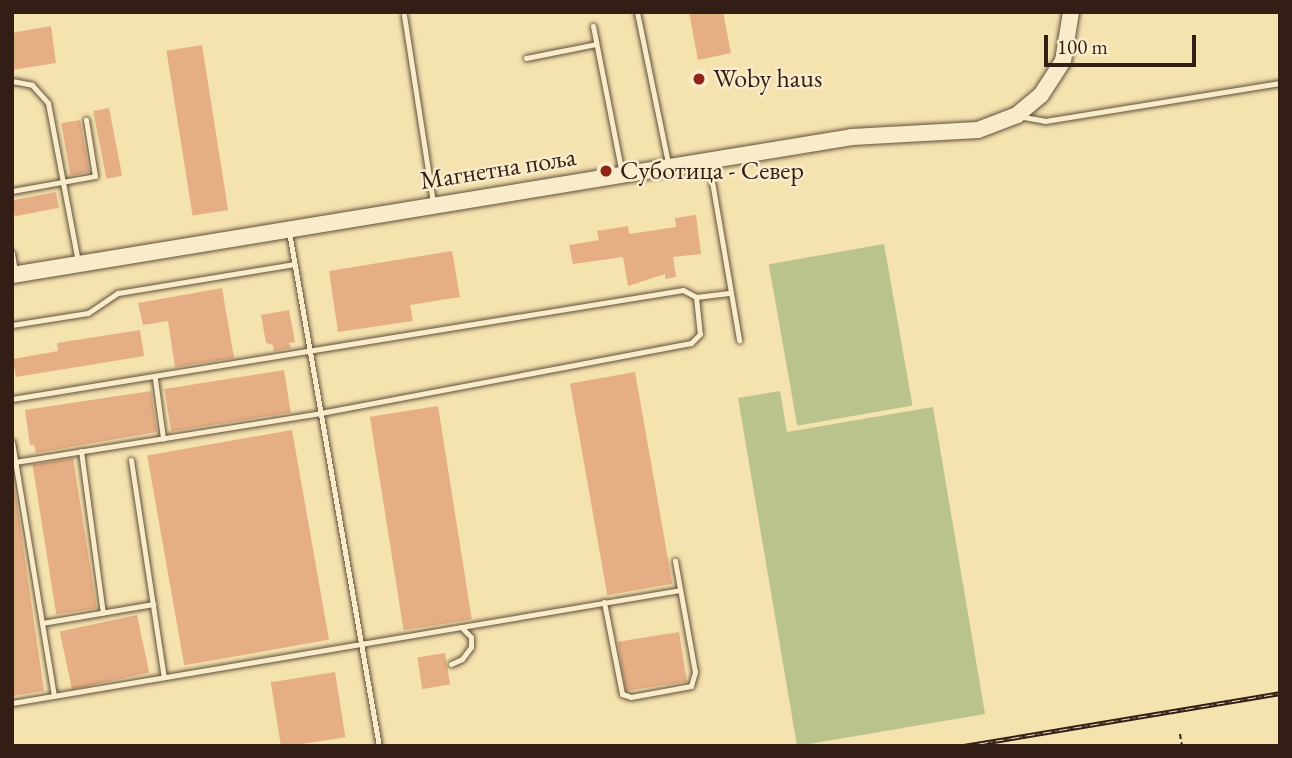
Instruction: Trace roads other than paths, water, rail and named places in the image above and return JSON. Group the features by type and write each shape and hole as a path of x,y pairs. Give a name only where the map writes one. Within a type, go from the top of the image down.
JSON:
{"street":[{"path":"1017,115 1041,95 1063,61 1071,12"},
{"name":"Магнетна поља","path":"14,275 852,136 963,133 1017,115"}],"lane":[{"path":"638,12 669,167"},
{"path":"404,15 434,204"},
{"path":"593,26 622,174"},
{"path":"526,58 596,44"},
{"path":"12,80 32,85 48,103 78,264"},
{"name":"Магнетна поља","path":"1017,115 1045,121 1280,83"},
{"path":"12,191 95,176 86,120"},
{"path":"708,160 739,340"},
{"path":"289,228 379,746"},
{"path":"12,253 14,275"},
{"path":"12,325 88,313 118,293 295,264"},
{"path":"12,399 155,379 683,290 696,297 731,293"},
{"path":"16,462 321,413 691,343 700,334 696,297"},
{"path":"155,379 163,438"},
{"path":"12,442 54,696"},
{"path":"81,451 103,613"},
{"path":"131,460 164,677"},
{"path":"604,602 618,688 631,697 689,687 694,682 675,561"},
{"path":"12,704 680,590"},
{"path":"42,623 153,604"},
{"path":"451,664 462,659 471,647 471,637 461,627"}],"railway":[{"path":"964,746 1280,693"}],"place":[{"name":"Woby haus","path":"699,79"},
{"name":"Суботица - Север","path":"606,171"}]}
